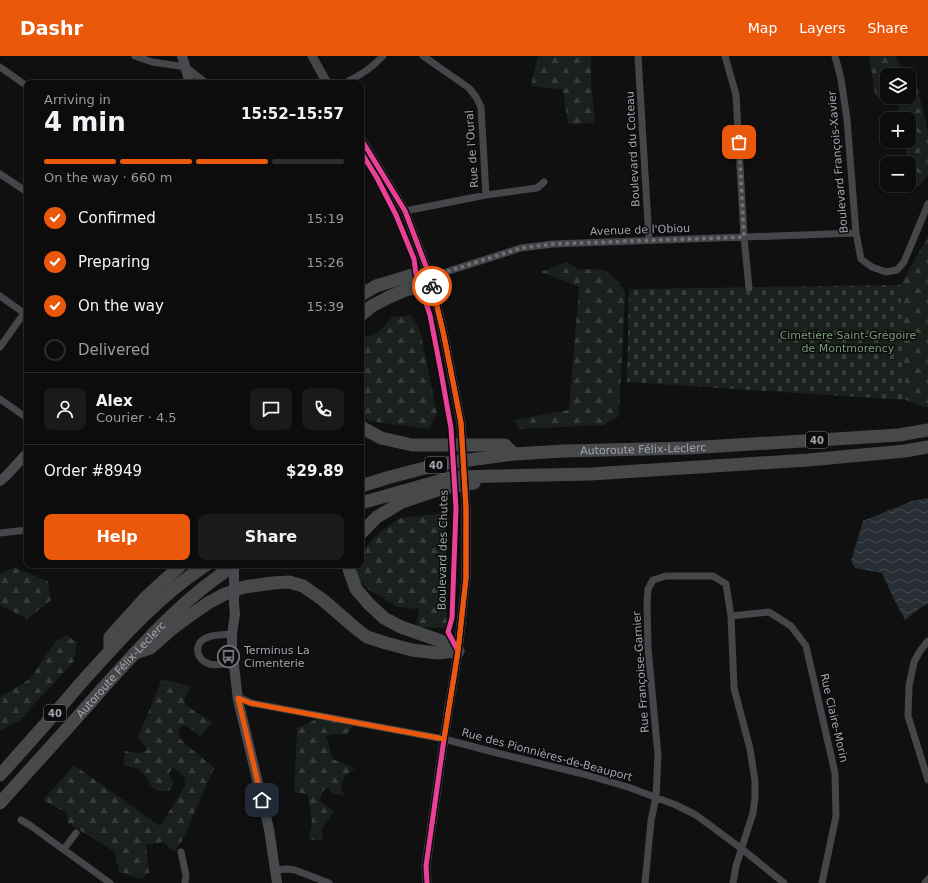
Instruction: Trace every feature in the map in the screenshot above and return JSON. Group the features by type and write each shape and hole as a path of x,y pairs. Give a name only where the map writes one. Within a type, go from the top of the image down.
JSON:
{"highway":[{"path":"364,293 376,286 416,274 430,277"},
{"path":"364,313 372,306 389,297 420,287 430,277"},
{"path":"364,429 381,438 412,445 505,445 514,454"},
{"name":"Autoroute Félix-Leclerc","path":"364,485 440,464 514,454 564,451 687,448 899,435 928,430"},
{"name":"Autoroute Félix-Leclerc","path":"364,502 453,477 591,474 808,460 905,451 928,447"},
{"path":"364,530 377,517 402,502 443,488 517,476"},
{"path":"110,650 110,637 146,598 178,568"},
{"name":"Autoroute Félix-Leclerc","path":"0,776 110,650 176,586 202,568"},
{"name":"Autoroute Félix-Leclerc","path":"0,803 135,653 183,604 219,575 230,568"},
{"path":"349,568 356,589 384,618 402,627 441,641 458,651"},
{"path":"135,653 150,648 173,628 208,602 244,586 273,582 289,582 303,586 323,600 352,626 367,637 386,644 412,650 437,653 458,651"}],"main road":[{"path":"182,56 189,80"},
{"path":"0,481 24,456"},
{"path":"235,568 235,614 232,634 238,698 269,829 277,883"}],"street":[{"path":"135,56 152,62 186,67 202,80"},
{"path":"312,56 325,80"},
{"path":"350,80 365,72 383,56"},
{"name":"Rue de l'Oural","path":"423,56 469,88 481,107 486,195"},
{"name":"Boulevard du Coteau","path":"638,56 649,240"},
{"path":"725,56 736,95 744,237 749,288"},
{"name":"Boulevard François-Xavier","path":"835,56 841,79 847,119 856,233 862,259 872,266 886,272 896,270 904,262 928,204"},
{"path":"0,67 24,84"},
{"name":"Boulevard des Chutes","path":"364,144 405,211 430,277 436,297 461,423 466,508 466,578 458,651 426,866 426,883"},
{"path":"0,174 24,190"},
{"path":"405,211 486,195 537,188 544,182"},
{"name":"Avenue de l'Obiou","path":"430,277 521,248 553,244 856,233"},
{"path":"0,296 24,310"},
{"path":"0,347 24,314"},
{"path":"0,399 24,416"},
{"path":"0,532 24,530"},
{"name":"Rue Françoise-Garnier","path":"645,883 651,821 656,797 658,755 648,648 648,589 653,580 666,576 713,576 726,584 731,616 734,688 750,749 755,781 753,813 736,866 733,883"},
{"name":"Rue Claire-Morin","path":"731,616 769,612 792,626 806,646 835,773 836,816 822,883"},
{"path":"232,634 207,638 200,642 197,651 200,658 207,663 216,665 234,664"},
{"path":"928,642 920,651 914,662 909,686 908,716 928,780"},
{"name":"Rue des Pionnières-de-Beauport","path":"238,698 250,703 444,739 583,774 628,787 696,814 784,883"},
{"path":"21,820 110,883"},
{"path":"64,849 76,833"},
{"path":"181,852 186,875 185,883"},
{"path":"275,870 295,870 329,883"},
{"path":"924,883 928,879"}],"green space":[{"path":"538,56 591,56 591,80 595,123 568,124 563,90 531,86"},
{"path":"869,56 896,56 900,68 880,68 880,100 875,94"},
{"path":"917,86 928,132 928,175 919,186 916,187 916,156 907,156 905,148 916,148 916,112 900,112 898,104 916,104"},
{"path":"928,237 928,408 906,400 900,285"},
{"path":"567,262 579,269 605,270 619,282 625,293 619,416 604,425 519,429 514,420 569,410 579,287 541,272"},
{"name":"Cimetière Saint-Grégoire de Montmorency","path":"900,285 906,400 627,382 629,289"},
{"path":"411,315 420,330 437,413 429,429 369,421 364,417 364,336 375,333 392,317"},
{"path":"445,513 447,628 416,627 419,609 397,607 369,590 356,577 358,568 364,568 364,549 373,538 399,518"},
{"path":"13,567 48,581 51,600 27,619 0,605 0,575"},
{"path":"66,635 77,642 74,661 19,721 0,731 0,697 30,679 55,642"},
{"path":"162,679 191,686 184,699 187,706 212,722 201,737 189,727 181,726 178,733 181,740 214,768 182,841 174,851 162,842 146,845 149,873 141,879 119,872 115,852 68,823 67,813 43,800 74,765 160,826 185,786 184,776 173,768 169,773 174,783 169,791 158,791 150,785 145,775 136,768 123,765 125,751 139,753 148,750 138,737"},
{"path":"317,719 354,725 346,735 335,734 326,736 333,759 355,768 345,776 341,786 344,796 332,793 327,787 322,792 320,800 334,812 321,830 323,838 321,841 309,839 312,824 308,795 294,792 297,728"}],"water":[{"path":"928,498 928,604 920,608 905,620 882,573 855,568 851,561 863,521 912,501"}],"cycle path":[{"path":"364,144 405,211 430,277 444,336 461,423 466,508 466,578 458,651 426,866 427,883"},
{"path":"364,157 377,178 396,215 414,259 416,274 430,315 441,372 451,428 456,508 452,618 448,632 458,651"}],"way so far":[{"path":"432,286 430,277 521,248 553,244 744,237 739,142"}],"place":[{"name":"Terminus La Cimenterie","path":"229,656"}],"route":[{"path":"262,800 238,698 250,703 444,739 458,651 466,578 466,508 461,423 436,297 432,286"}]}
